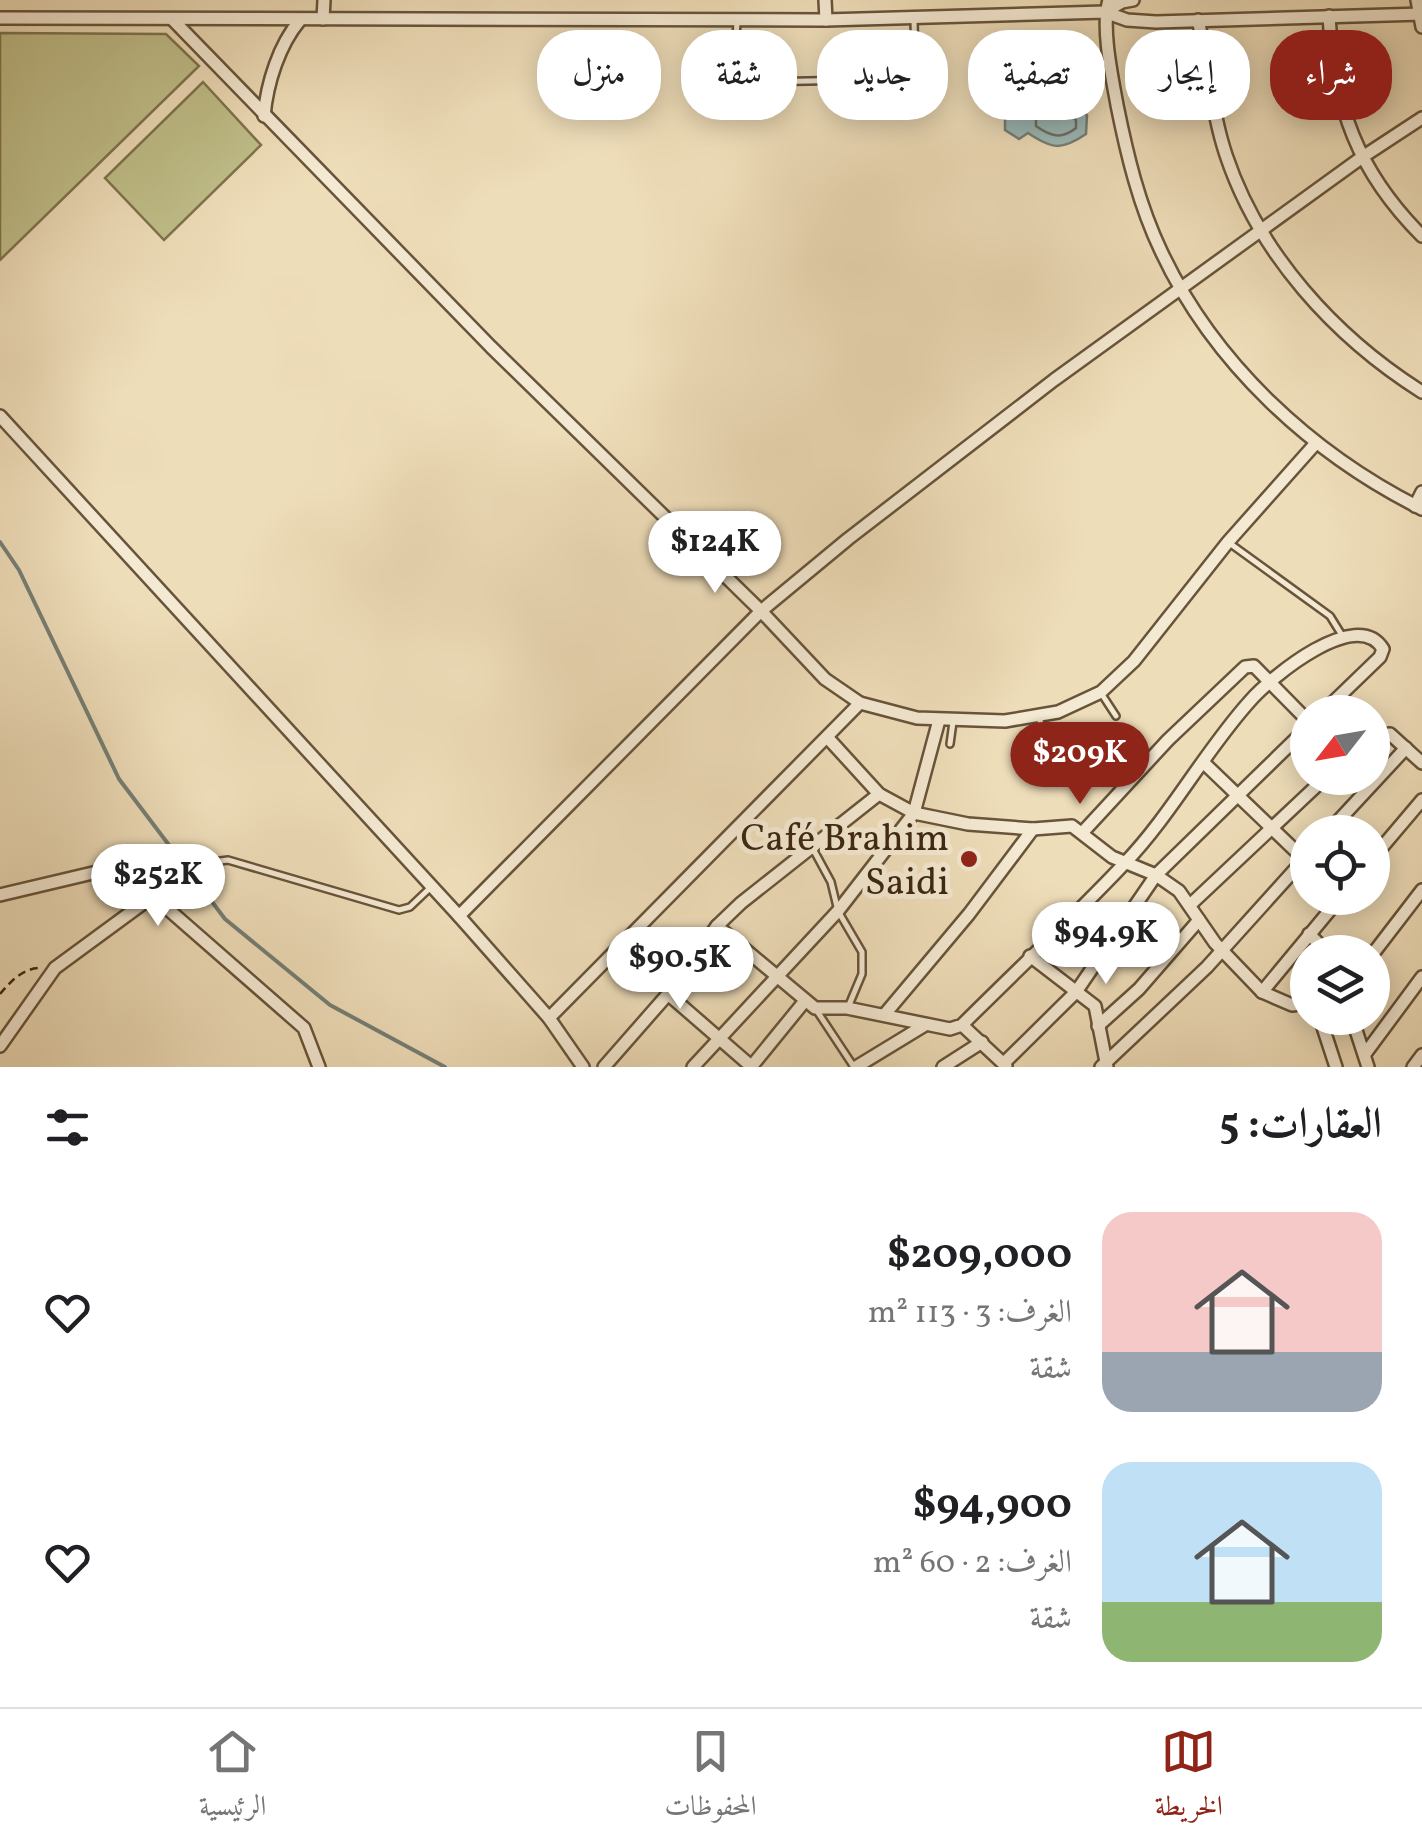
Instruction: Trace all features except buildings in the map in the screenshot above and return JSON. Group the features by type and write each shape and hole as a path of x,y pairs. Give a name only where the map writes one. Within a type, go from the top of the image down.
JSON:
{"street":[{"path":"323,18 324,0"},
{"path":"825,0 826,20"},
{"path":"0,18 914,20 1107,6 1132,0"},
{"path":"1107,6 1127,20 1420,14"},
{"path":"1107,6 1114,85 1134,181 1161,252 1182,288 1236,363 1316,443 1371,483 1418,508 1422,492"},
{"path":"1329,16 1339,96 1361,158 1386,196 1422,236"},
{"path":"173,20 825,680 860,703 938,720 1039,718 1101,692 1134,662 1228,542 1316,443"},
{"path":"264,116 274,71 300,20"},
{"path":"1198,20 1226,156 1261,232 1298,282 1347,335 1422,392"},
{"path":"459,916 761,612 848,539 1009,414 1361,158 1422,118"},
{"path":"0,416 459,916 549,1018 582,1067"},
{"path":"717,926 810,1005 885,1014 950,1029 962,1025 1125,863 1250,701 1270,682 1293,664 1343,637 1367,635 1382,644 1382,653 1340,695"},
{"path":"1082,833 1238,672 1254,666 1290,704"},
{"path":"549,1018 860,703"},
{"path":"693,1067 838,911 914,813 938,720"},
{"path":"1390,734 1422,764"},
{"path":"827,736 879,794 914,813 968,824 1032,829 1065,825 1125,863 1156,875 1179,891 1222,950 1262,992 1290,1004"},
{"path":"962,1025 1005,1065 1076,992 1156,875 1290,742"},
{"path":"1344,815 1406,748"},
{"path":"1204,763 1290,844"},
{"path":"604,1067 668,994 717,926 741,902 879,794"},
{"path":"1190,904 1306,795"},
{"path":"1390,837 1422,800"},
{"path":"885,1014 969,914 1032,829"},
{"path":"0,894 97,872 135,892 154,896 304,1028 320,1067"},
{"path":"1104,1065 1222,950 1290,875"},
{"path":"0,1046 55,968 167,884"},
{"path":"1387,935 1422,890"},
{"path":"1262,992 1325,915"},
{"path":"1098,1026 1139,989 1199,920"},
{"path":"1030,956 1095,1006 1104,1065"},
{"path":"1366,1060 1422,977"},
{"path":"668,994 751,1067 810,1005"},
{"path":"855,1067 925,1025"},
{"path":"1326,1035 1336,1067"},
{"path":"1358,1035 1366,1060"},
{"path":"943,1067 982,1042"},
{"path":"1413,1067 1422,1055"}],"lane":[{"path":"737,20 735,60 746,78 758,82 900,79 915,66 914,20"},
{"path":"1228,542 1330,616 1343,637"},
{"path":"1101,692 1116,716"},
{"path":"1039,718 1046,743"},
{"path":"950,744 953,721"},
{"path":"812,847 832,882 838,911 864,961 858,990 848,1008"},
{"path":"167,884 206,863 228,860 400,910 410,907 431,887"},
{"path":"810,1005 855,1067"}],"path":[{"path":"0,994 28,969 55,968"}],"shaded area":[{"path":"0,33 166,34 199,66 0,260"},
{"path":"203,82 261,145 164,240 105,178"}],"water":[{"path":"1005,120 1087,120 1086,134 1057,146 1028,133 1019,139 1005,130"}],"waterway":[{"path":"0,542 19,570 119,779 225,919 330,1005 445,1067"}],"place":[{"name":"Café Brahim Saidi","path":"969,859"}]}
